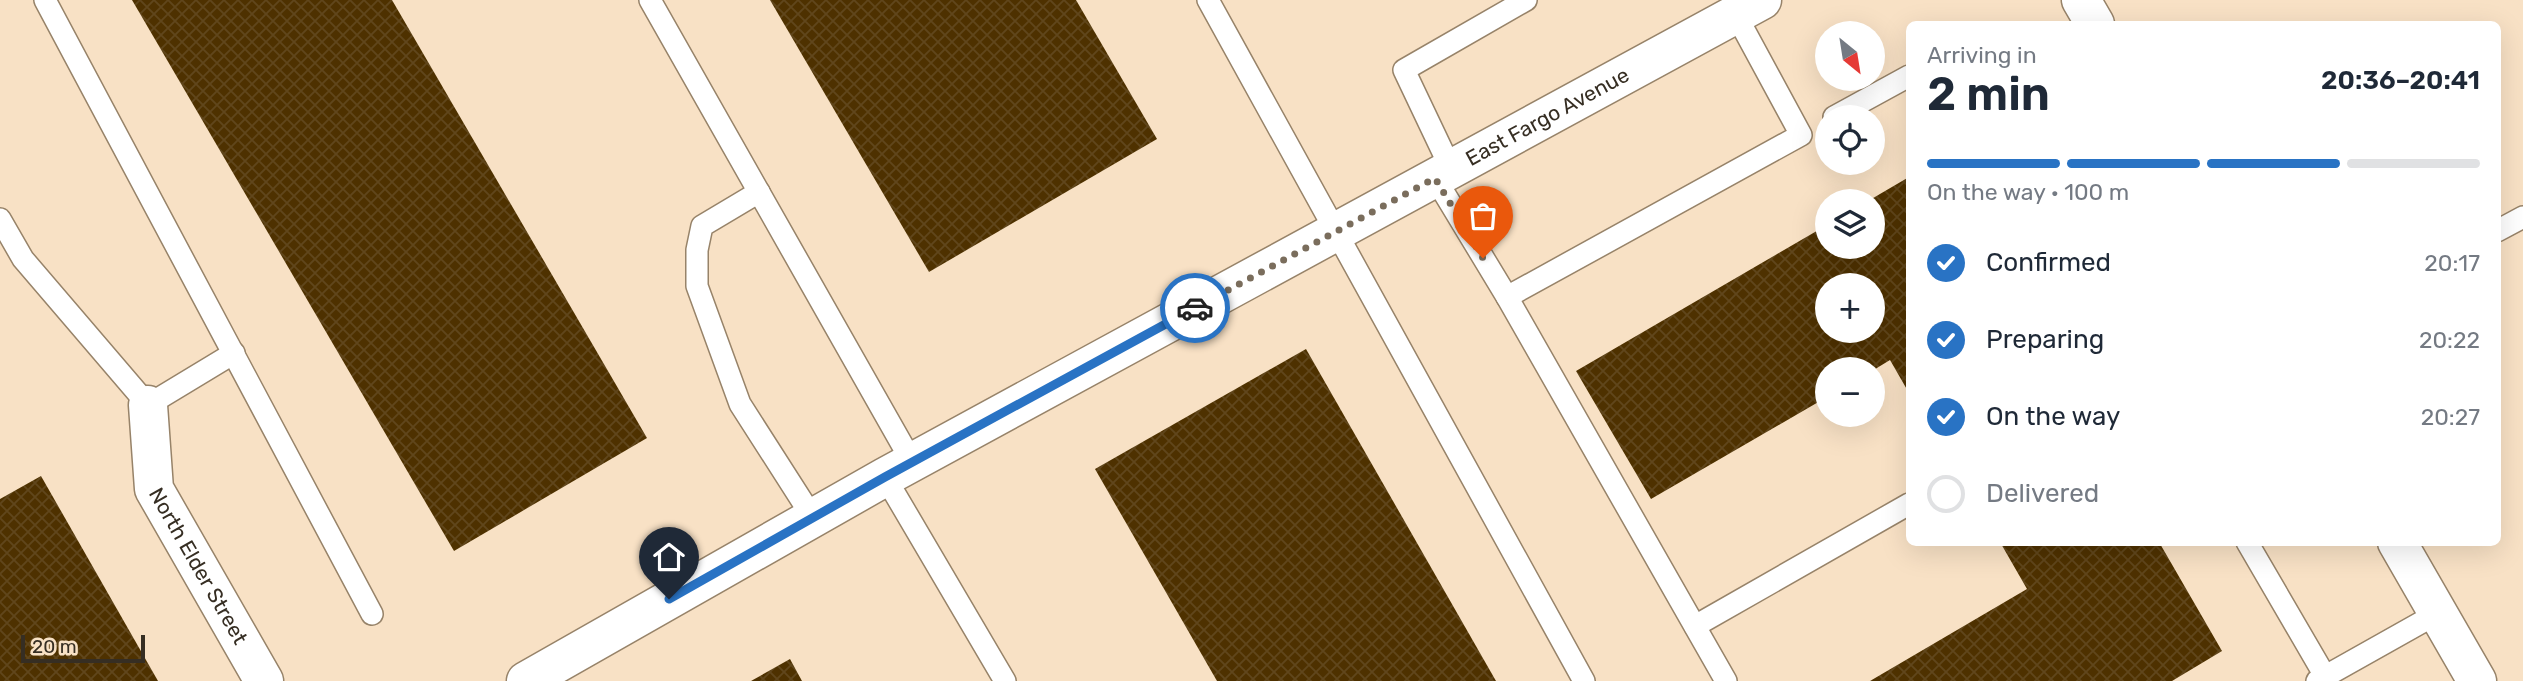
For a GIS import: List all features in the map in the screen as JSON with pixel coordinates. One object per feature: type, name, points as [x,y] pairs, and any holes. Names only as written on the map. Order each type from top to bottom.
[{"type":"street","points":[[2081,0],[2093,21]]},
{"type":"street","name":"East Fargo Avenue","points":[[526,681],[899,470],[1749,7]]},
{"type":"street","name":"North Elder Street","points":[[148,405],[154,489],[264,681]]},
{"type":"street","points":[[2399,546],[2477,681]]},
{"type":"lane","points":[[45,0],[372,614]]},
{"type":"lane","points":[[650,0],[759,192],[1005,681]]},
{"type":"lane","points":[[1208,0],[1584,681]]},
{"type":"lane","points":[[1526,0],[1404,70],[1443,173],[1507,298],[1726,681]]},
{"type":"lane","points":[[1749,7],[1801,135]]},
{"type":"lane","points":[[1856,105],[1906,78]]},
{"type":"lane","points":[[1507,298],[1815,127]]},
{"type":"lane","points":[[759,192],[702,226],[697,250],[697,286],[740,404],[813,518]]},
{"type":"lane","points":[[2501,229],[2523,216]]},
{"type":"lane","points":[[0,219],[23,259],[148,405],[234,353]]},
{"type":"lane","points":[[1695,626],[1906,506]]},
{"type":"lane","points":[[2249,546],[2321,679],[2438,612]]},
{"type":"building","points":[[132,0],[392,0],[647,438],[454,551]]},
{"type":"building","points":[[770,0],[1076,0],[1157,139],[929,272]]},
{"type":"building","points":[[1906,179],[1906,388],[1890,360],[1885,363],[1885,357],[1815,357],[1815,404],[1651,499],[1576,371],[1815,232],[1815,259],[1885,259],[1885,191]]},
{"type":"building","points":[[1306,349],[1496,681],[1217,681],[1095,469]]},
{"type":"building","points":[[41,476],[158,681],[0,681],[0,499]]},
{"type":"building","points":[[2002,546],[2161,546],[2222,651],[2172,681],[1870,681],[2027,589]]},
{"type":"building","points":[[790,659],[802,681],[751,681]]},
{"type":"way so far","points":[[1195,308],[1435,178],[1483,258]]},
{"type":"route","points":[[669,599],[885,477],[1195,308]]}]
